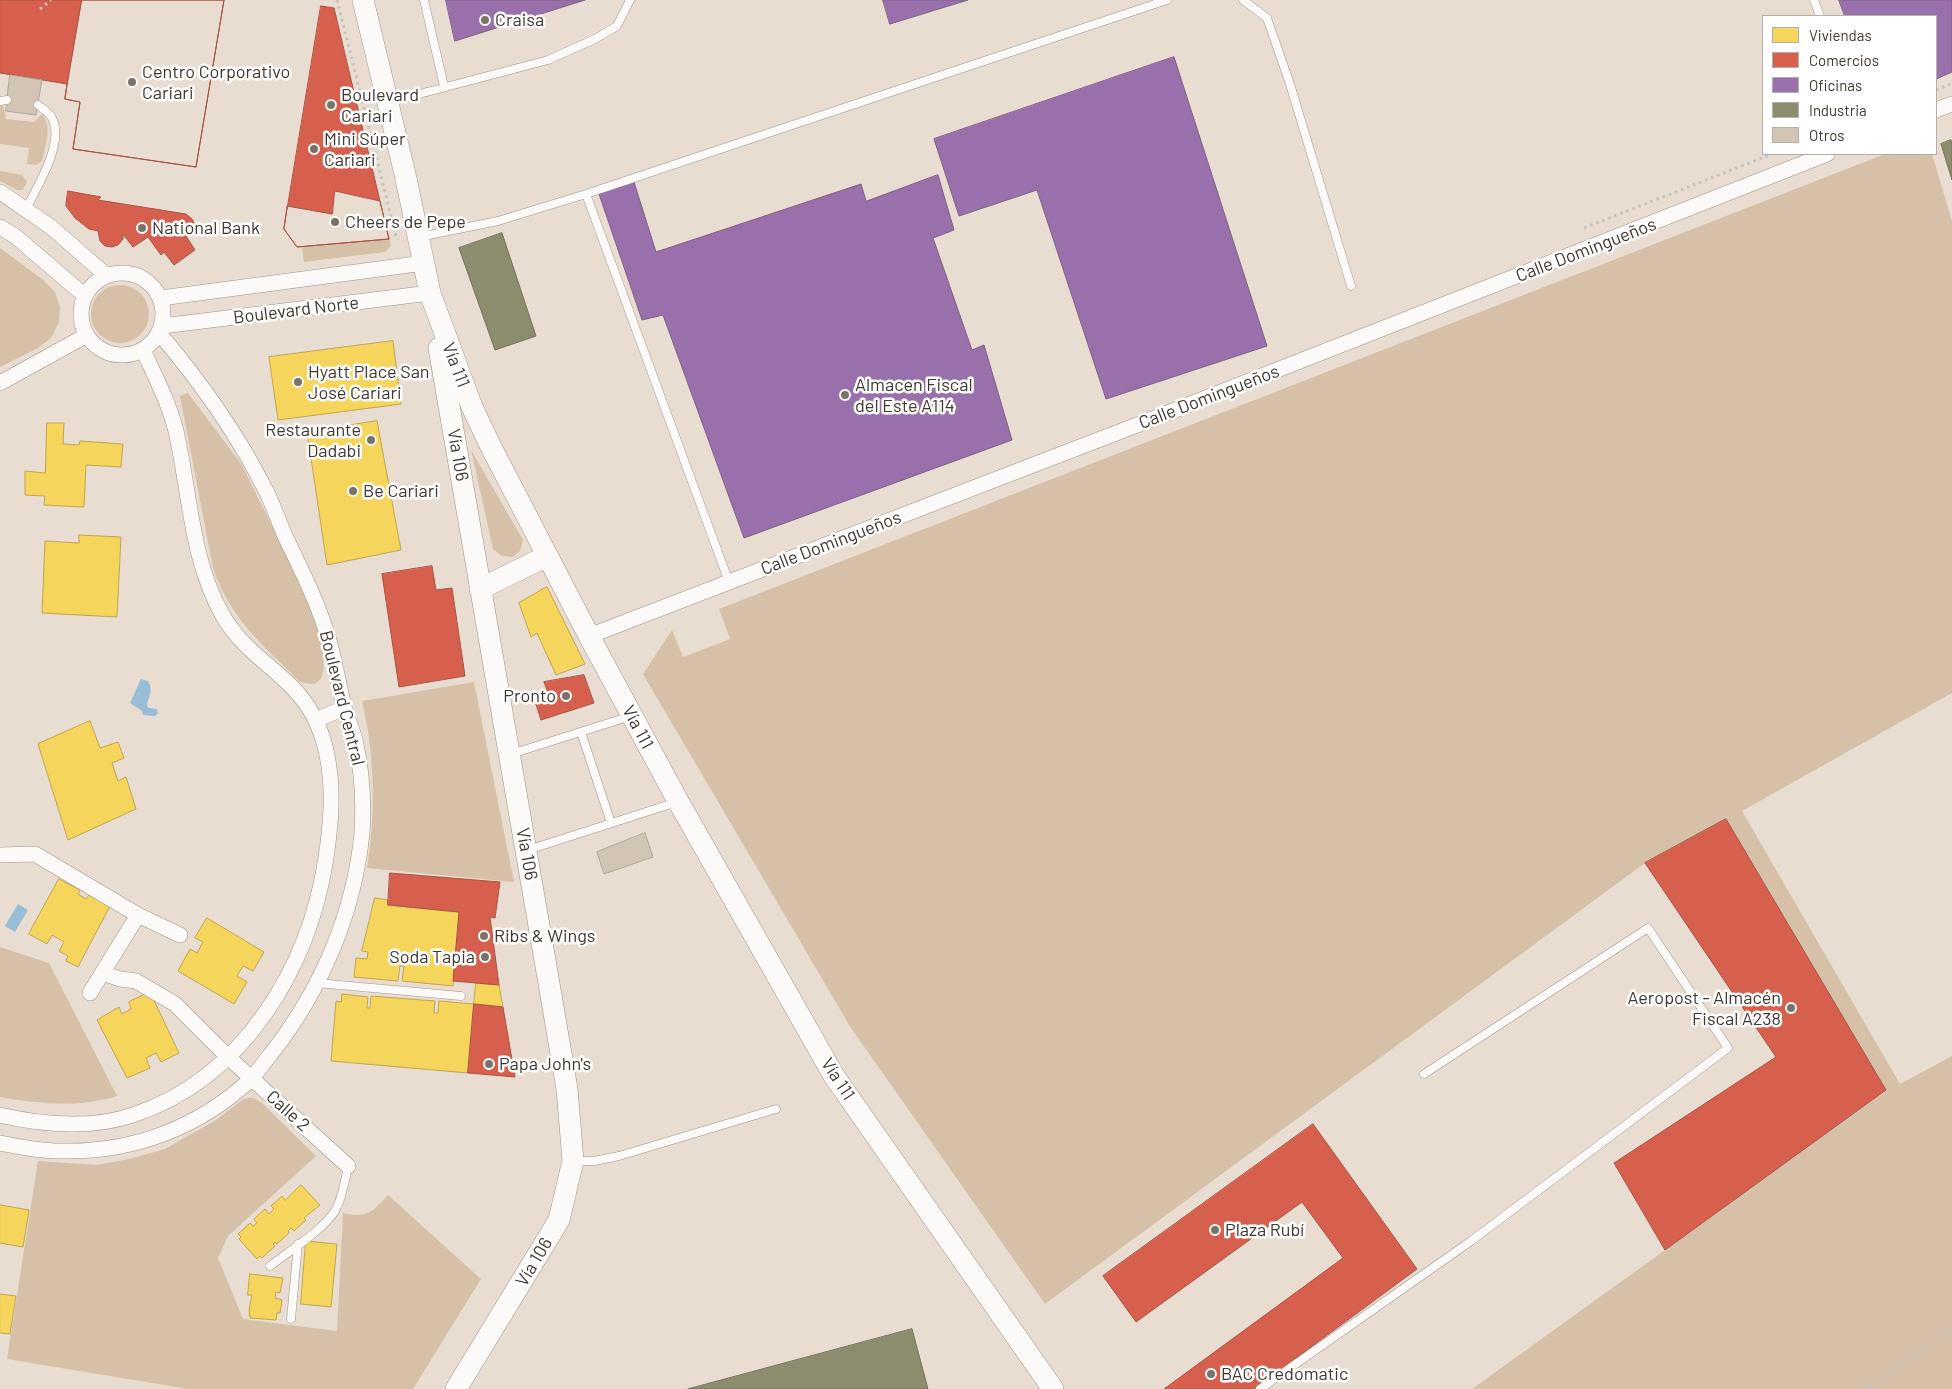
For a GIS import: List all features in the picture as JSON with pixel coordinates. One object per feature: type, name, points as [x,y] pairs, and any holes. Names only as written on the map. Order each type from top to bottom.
[{"type":"main road","name":"Vía 111","points":[[363,0],[418,237],[413,265],[430,293],[472,407],[547,556],[678,802],[834,1076],[1052,1389]]},
{"type":"main road","name":"Vía 106","points":[[430,293],[566,1089],[573,1161],[559,1220],[456,1389]]},
{"type":"main road","points":[[480,589],[547,556]]},
{"type":"street","name":"Calle Domingueños","points":[[589,636],[1156,418],[1824,155]]},
{"type":"street","points":[[0,192],[51,227],[106,275]]},
{"type":"street","points":[[0,226],[15,236],[85,296]]},
{"type":"street","name":"Boulevard Norte","points":[[161,298],[413,265]]},
{"type":"street","points":[[122,272],[134,274],[145,279],[154,287],[161,298],[164,317],[160,330],[152,342],[143,350],[131,354],[112,353],[95,345],[87,335],[82,322],[85,296],[92,286],[106,275],[122,272]]},
{"type":"street","name":"Boulevard Norte","points":[[160,330],[430,293]]},
{"type":"street","name":"Boulevard Central","points":[[0,1144],[61,1151],[110,1149],[136,1144],[173,1131],[197,1118],[216,1107],[252,1078],[289,1031],[318,983],[337,941],[346,912],[362,833],[361,772],[355,738],[344,708],[330,645],[313,595],[265,488],[235,437],[160,330]]},
{"type":"street","points":[[0,383],[87,335]]},
{"type":"street","name":"Boulevard Central","points":[[0,1115],[47,1123],[74,1124],[114,1120],[134,1115],[192,1086],[228,1056],[260,1022],[276,997],[298,954],[317,905],[332,805],[332,782],[326,751],[316,720],[305,702],[231,628],[212,593],[202,565],[196,539],[175,429],[161,389],[143,350]]},
{"type":"street","points":[[316,720],[344,708]]},
{"type":"street","points":[[0,855],[35,854],[138,915],[180,935]]},
{"type":"street","points":[[90,993],[138,915]]},
{"type":"street","name":"Calle 2","points":[[103,973],[120,979],[136,981],[175,1004],[228,1056],[348,1166]]},
{"type":"lane","points":[[424,0],[444,86]]},
{"type":"lane","points":[[388,102],[548,60],[595,39],[617,26],[630,0]]},
{"type":"lane","points":[[418,237],[498,221],[586,194],[1167,0]]},
{"type":"lane","points":[[1244,0],[1267,18],[1290,84],[1351,286]]},
{"type":"lane","points":[[1814,0],[1820,15]]},
{"type":"lane","points":[[26,209],[43,175],[55,137],[54,124],[51,117],[38,105]]},
{"type":"lane","points":[[586,194],[729,582]]},
{"type":"lane","points":[[509,755],[632,716]]},
{"type":"lane","points":[[581,732],[611,823]]},
{"type":"lane","points":[[526,851],[678,802]]},
{"type":"lane","points":[[1260,1389],[1471,1241],[1728,1048],[1648,928],[1424,1074]]},
{"type":"lane","points":[[318,983],[461,996]]},
{"type":"lane","points":[[573,1161],[594,1161],[619,1156],[776,1109]]},
{"type":"lane","points":[[270,1266],[321,1226],[335,1211],[348,1166]]},
{"type":"lane","points":[[291,1319],[298,1244]]},
{"type":"path","points":[[40,9],[51,0]]},
{"type":"path","points":[[337,0],[413,265]]},
{"type":"path","points":[[1937,90],[1952,83]]},
{"type":"path","points":[[1584,228],[1769,155]]},
{"type":"path","points":[[1868,1389],[1952,1326]]},
{"type":"shaded area","points":[[3,105],[6,119],[34,122],[42,114],[45,119],[48,129],[47,140],[42,161],[36,165],[27,164],[29,148],[0,144],[0,106]]},
{"type":"shaded area","points":[[1882,155],[1932,155],[1952,221],[1952,693],[1742,811],[1900,1084],[1952,1056],[1952,1389],[1472,1389],[1886,1091],[1726,819],[1645,863],[1045,1304],[851,1028],[643,674],[672,630],[683,657],[730,639],[719,609]]},
{"type":"shaded area","points":[[0,171],[22,175],[27,182],[23,190],[17,190],[0,181]]},
{"type":"shaded area","points":[[389,239],[391,246],[385,252],[304,262],[302,247]]},
{"type":"shaded area","points":[[0,248],[42,279],[55,292],[60,307],[59,322],[51,338],[38,348],[0,367]]},
{"type":"shaded area","points":[[114,285],[126,285],[141,293],[149,308],[149,320],[141,335],[126,343],[114,343],[99,335],[91,320],[91,308],[99,293]]},
{"type":"shaded area","points":[[188,393],[242,465],[314,611],[321,637],[324,660],[321,678],[316,683],[300,682],[273,656],[238,617],[220,586],[213,568],[180,396]]},
{"type":"shaded area","points":[[471,450],[523,540],[520,551],[513,557],[502,556],[493,549]]},
{"type":"shaded area","points":[[474,682],[514,882],[367,868],[372,826],[373,784],[370,742],[362,701]]},
{"type":"shaded area","points":[[0,947],[49,963],[117,1096],[88,1102],[58,1104],[0,1097]]},
{"type":"shaded area","points":[[254,1098],[262,1103],[316,1156],[228,1236],[218,1258],[243,1319],[337,1331],[343,1213],[358,1215],[368,1213],[388,1195],[481,1279],[413,1389],[188,1389],[7,1359],[38,1161],[96,1165],[129,1159],[165,1149],[216,1120],[242,1100]]},
{"type":"water","points":[[141,679],[148,681],[150,685],[151,691],[147,706],[157,709],[158,713],[155,716],[143,715],[142,711],[130,703]]},
{"type":"water","points":[[18,904],[28,910],[15,932],[5,926]]},
{"type":"building: Viviendas","points":[[393,341],[401,404],[278,420],[269,357]]},
{"type":"building: Viviendas","name":"Be Cariari","points":[[377,421],[401,550],[327,565],[307,432]]},
{"type":"building: Viviendas","points":[[47,423],[64,423],[63,444],[79,445],[80,441],[123,444],[121,467],[86,465],[84,507],[44,505],[45,496],[25,495],[25,471],[45,473]]},
{"type":"building: Viviendas","points":[[79,535],[121,537],[117,617],[42,613],[45,541],[79,543]]},
{"type":"building: Viviendas","points":[[547,587],[585,664],[556,675],[537,633],[531,637],[519,603]]},
{"type":"building: Viviendas","points":[[90,721],[100,748],[118,742],[124,758],[112,763],[118,781],[126,777],[136,809],[68,840],[38,744]]},
{"type":"building: Viviendas","points":[[59,879],[80,890],[78,894],[86,899],[89,895],[110,906],[78,967],[66,961],[68,956],[59,951],[64,942],[52,935],[47,944],[29,934]]},
{"type":"building: Viviendas","points":[[375,898],[388,900],[388,905],[459,912],[453,986],[402,981],[404,966],[400,966],[398,981],[354,977],[356,958],[367,959],[368,952],[362,951]]},
{"type":"building: Viviendas","points":[[207,918],[264,952],[253,971],[243,966],[237,976],[247,982],[234,1004],[178,971],[190,949],[197,953],[203,942],[195,938]]},
{"type":"building: Viviendas","points":[[476,983],[499,985],[503,1007],[474,1004]]},
{"type":"building: Viviendas","points":[[150,992],[179,1053],[161,1062],[156,1053],[146,1058],[150,1068],[127,1078],[97,1020],[119,1007],[122,1014],[131,1009],[129,1002]]},
{"type":"building: Viviendas","points":[[342,994],[368,997],[367,1008],[370,1008],[371,996],[435,1001],[434,1013],[438,1013],[439,1001],[474,1004],[468,1073],[331,1061],[336,1001],[341,1002]]},
{"type":"building: Viviendas","points":[[301,1185],[320,1205],[304,1218],[306,1220],[294,1231],[291,1228],[288,1231],[289,1233],[277,1244],[275,1242],[273,1244],[275,1246],[262,1258],[260,1256],[257,1259],[239,1239],[241,1237],[238,1234],[250,1223],[253,1226],[257,1223],[254,1219],[265,1209],[269,1214],[274,1209],[271,1206],[282,1196],[285,1200]]},
{"type":"building: Viviendas","points":[[0,1205],[29,1210],[23,1247],[0,1243]]},
{"type":"building: Viviendas","points":[[306,1241],[337,1244],[331,1307],[301,1304]]},
{"type":"building: Viviendas","points":[[250,1274],[283,1278],[280,1293],[276,1292],[275,1298],[282,1300],[280,1313],[277,1313],[276,1320],[250,1318],[249,1310],[252,1295],[248,1295]]},
{"type":"building: Viviendas","points":[[0,1294],[16,1296],[10,1334],[0,1333]]},
{"type":"building: Comercios","name":"Centro Corporativo Cariari","points":[[0,0],[224,0],[196,167],[73,149],[80,102],[65,99],[67,84],[0,73]]},
{"type":"building: Comercios","name":"Centro Corporativo Cariari","points":[[82,0],[224,0],[196,167],[73,149],[80,102],[65,99]]},
{"type":"building: Comercios","name":"Boulevard Cariari","points":[[321,6],[334,8],[389,239],[297,247],[284,229]]},
{"type":"building: Comercios","name":"National Bank","points":[[68,191],[101,197],[98,200],[186,214],[192,219],[197,228],[186,236],[195,250],[174,265],[164,252],[161,255],[148,237],[133,247],[123,234],[123,239],[118,245],[112,247],[105,246],[100,241],[98,231],[89,229],[75,218],[66,206]]},
{"type":"building: Comercios","name":"Cheers de Pepe","points":[[335,191],[380,201],[389,239],[297,247],[284,229],[287,206],[332,214]]},
{"type":"building: Comercios","points":[[432,566],[436,590],[452,588],[465,676],[399,687],[382,574]]},
{"type":"building: Comercios","name":"Pronto","points":[[584,675],[594,703],[541,720],[534,698],[548,693],[544,682]]},
{"type":"building: Comercios","name":"Aeropost - Almacén Fiscal A238","points":[[1726,819],[1886,1090],[1665,1250],[1614,1163],[1776,1057],[1645,863]]},
{"type":"building: Comercios","points":[[390,873],[500,882],[495,918],[490,917],[499,985],[453,981],[459,912],[388,905]]},
{"type":"building: Comercios","points":[[474,1004],[503,1007],[515,1077],[468,1073]]},
{"type":"building: Comercios","name":"Plaza Rubí","points":[[1313,1124],[1417,1269],[1254,1389],[1164,1389],[1343,1258],[1302,1202],[1136,1322],[1103,1276]]},
{"type":"building: Oficinas","name":"Craisa","points":[[446,0],[585,0],[455,41]]},
{"type":"building: Oficinas","points":[[883,0],[968,0],[890,24]]},
{"type":"building: Oficinas","points":[[1839,0],[1952,0],[1952,72],[1937,79],[1937,15],[1845,15]]},
{"type":"building: Oficinas","points":[[1174,57],[1267,346],[1106,399],[1037,190],[959,216],[934,139]]},
{"type":"building: Oficinas","name":"Almacen Fiscal del Este A114","points":[[938,175],[954,230],[933,238],[972,350],[984,345],[1012,440],[744,538],[663,315],[642,320],[599,194],[634,182],[656,252],[861,184],[866,201]]},
{"type":"building: Industria","points":[[1951,140],[1952,144],[1952,180],[1941,144]]},
{"type":"building: Industria","points":[[502,233],[536,336],[495,350],[459,248]]},
{"type":"building: Industria","points":[[912,1329],[928,1389],[688,1389]]},
{"type":"building: Otros","points":[[10,75],[42,80],[36,115],[6,111]]},
{"type":"building: Otros","points":[[645,833],[653,857],[604,874],[597,852]]},
{"type":"place","name":"Craisa","points":[[485,20]]},
{"type":"place","name":"Centro Corporativo Cariari","points":[[132,82]]},
{"type":"place","name":"Boulevard Cariari","points":[[331,105]]},
{"type":"place","name":"Mini Súper Cariari","points":[[314,149]]},
{"type":"place","name":"Cheers de Pepe","points":[[335,222]]},
{"type":"place","name":"National Bank","points":[[142,228]]},
{"type":"place","name":"Hyatt Place San José Cariari","points":[[298,382]]},
{"type":"place","name":"Almacen Fiscal del Este A114","points":[[845,395]]},
{"type":"place","name":"Restaurante Dadabi","points":[[371,440]]},
{"type":"place","name":"Be Cariari","points":[[353,491]]},
{"type":"place","name":"Pronto","points":[[566,696]]},
{"type":"place","name":"Ribs & Wings","points":[[484,936]]},
{"type":"place","name":"Soda Tapia","points":[[485,957]]},
{"type":"place","name":"Aeropost - Almacén Fiscal A238","points":[[1791,1008]]},
{"type":"place","name":"Papa John's","points":[[489,1064]]},
{"type":"place","name":"Plaza Rubí","points":[[1215,1230]]},
{"type":"place","name":"BAC Credomatic","points":[[1211,1374]]}]
